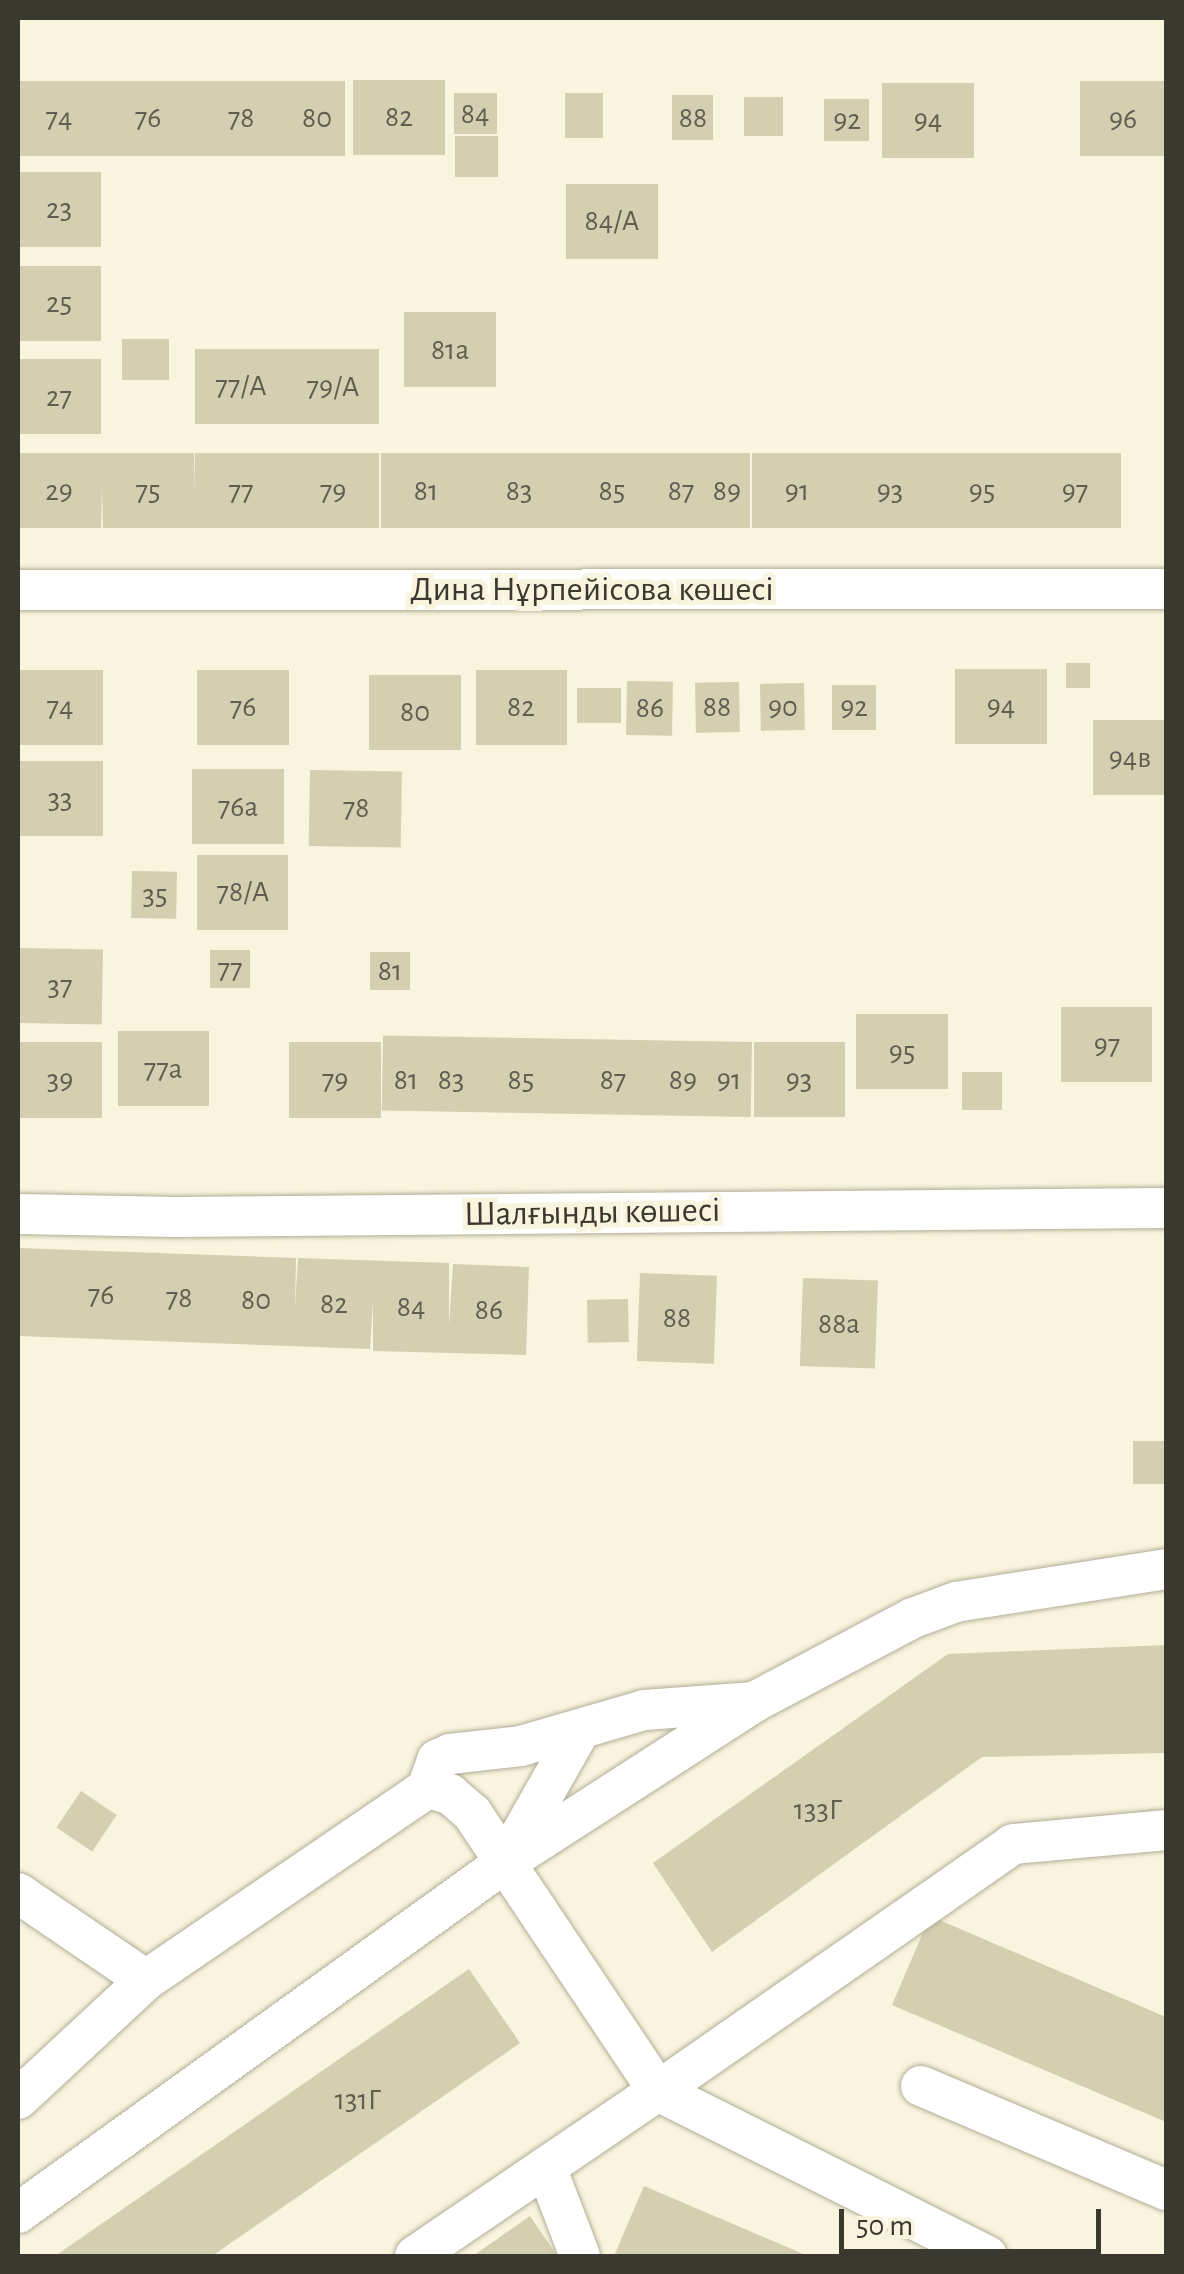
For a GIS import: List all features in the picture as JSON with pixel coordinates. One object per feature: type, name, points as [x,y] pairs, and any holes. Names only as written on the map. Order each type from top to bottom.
[{"type":"street","name":"Дина Нұрпейісова көшесі","points":[[18,590],[1166,589]]},
{"type":"street","name":"Шалғынды көшесі","points":[[18,1214],[195,1217],[1166,1208]]},
{"type":"street","points":[[18,2212],[503,1864],[756,1702],[913,1618],[956,1602],[1166,1568]]},
{"type":"street","points":[[18,2099],[146,1980],[427,1788],[430,1770],[450,1754],[521,1746],[644,1710],[756,1702]]},
{"type":"street","points":[[503,1864],[580,1730]]},
{"type":"street","points":[[427,1788],[450,1794],[472,1813],[658,2090],[987,2256]]},
{"type":"street","points":[[415,2256],[1013,1844],[1166,1830]]},
{"type":"street","points":[[18,1893],[146,1980]]},
{"type":"street","points":[[921,2086],[1166,2190]]},
{"type":"street","points":[[546,2167],[580,2256]]},
{"type":"building","points":[[353,80],[445,80],[445,155],[353,155]]},
{"type":"building","points":[[18,81],[345,81],[345,156],[18,156]]},
{"type":"building","points":[[1080,81],[1166,81],[1166,156],[1080,156]]},
{"type":"building","points":[[882,83],[974,83],[974,158],[882,158]]},
{"type":"building","points":[[454,93],[497,93],[497,134],[454,134]]},
{"type":"building","points":[[565,93],[603,93],[603,138],[565,138]]},
{"type":"building","points":[[672,95],[713,95],[713,140],[672,140]]},
{"type":"building","points":[[744,97],[783,97],[783,136],[744,136]]},
{"type":"building","points":[[824,99],[869,99],[869,141],[824,141]]},
{"type":"building","points":[[455,136],[498,136],[498,177],[455,177]]},
{"type":"building","points":[[18,172],[101,172],[101,247],[18,247]]},
{"type":"building","points":[[566,184],[658,184],[658,259],[566,259]]},
{"type":"building","points":[[18,266],[101,266],[101,341],[18,341]]},
{"type":"building","points":[[404,312],[496,312],[496,387],[404,387]]},
{"type":"building","points":[[122,339],[169,339],[169,380],[122,380]]},
{"type":"building","points":[[195,349],[379,349],[379,424],[195,424]]},
{"type":"building","points":[[18,359],[101,359],[101,434],[18,434]]},
{"type":"building","points":[[18,453],[194,453],[194,495],[195,453],[379,453],[379,528],[103,528],[102,486],[101,528],[18,528]]},
{"type":"building","points":[[381,453],[750,453],[750,528],[381,528]]},
{"type":"building","points":[[752,453],[1121,453],[1121,528],[752,528]]},
{"type":"building","points":[[1066,663],[1090,663],[1090,688],[1066,688]]},
{"type":"building","points":[[955,669],[1047,669],[1047,744],[955,744]]},
{"type":"building","points":[[18,670],[103,670],[103,745],[18,745]]},
{"type":"building","points":[[197,670],[289,670],[289,745],[197,745]]},
{"type":"building","points":[[476,670],[567,670],[567,745],[476,745]]},
{"type":"building","points":[[369,675],[461,675],[461,750],[369,750]]},
{"type":"building","points":[[627,681],[673,682],[672,736],[626,735]]},
{"type":"building","points":[[739,682],[740,732],[696,733],[695,683]]},
{"type":"building","points":[[804,683],[805,730],[761,731],[760,684]]},
{"type":"building","points":[[832,685],[876,685],[876,730],[832,730]]},
{"type":"building","points":[[577,688],[621,688],[621,723],[577,723]]},
{"type":"building","points":[[1093,720],[1166,720],[1166,795],[1093,795]]},
{"type":"building","points":[[18,761],[103,761],[103,836],[18,836]]},
{"type":"building","points":[[192,769],[284,769],[284,844],[192,844]]},
{"type":"building","points":[[310,770],[402,772],[401,848],[309,846]]},
{"type":"building","points":[[197,855],[288,855],[288,930],[197,930]]},
{"type":"building","points":[[132,871],[177,872],[176,919],[131,918]]},
{"type":"building","points":[[18,948],[103,949],[102,1024],[18,1023]]},
{"type":"building","points":[[210,950],[250,950],[250,988],[210,988]]},
{"type":"building","points":[[370,952],[410,952],[410,990],[370,990]]},
{"type":"building","points":[[1061,1007],[1152,1007],[1152,1082],[1061,1082]]},
{"type":"building","points":[[856,1014],[948,1014],[948,1089],[856,1089]]},
{"type":"building","points":[[118,1031],[209,1031],[209,1106],[118,1106]]},
{"type":"building","points":[[383,1036],[752,1042],[751,1117],[382,1111]]},
{"type":"building","points":[[383,1036],[752,1042],[751,1117],[382,1111]]},
{"type":"building","points":[[18,1042],[102,1042],[102,1118],[18,1118]]},
{"type":"building","points":[[289,1042],[381,1042],[381,1118],[289,1118]]},
{"type":"building","points":[[962,1072],[1002,1072],[1002,1110],[962,1110]]},
{"type":"building","points":[[18,1248],[296,1258],[295,1308],[298,1258],[449,1263],[449,1326],[453,1264],[529,1267],[526,1355],[373,1351],[373,1301],[370,1349],[18,1336]]},
{"type":"building","points":[[640,1273],[717,1276],[714,1364],[637,1361]]},
{"type":"building","points":[[803,1278],[878,1281],[875,1369],[800,1366]]},
{"type":"building","points":[[628,1299],[629,1342],[588,1343],[587,1300]]},
{"type":"building","points":[[1133,1441],[1166,1441],[1166,1484],[1133,1484]]},
{"type":"building","points":[[1166,1645],[1166,1753],[982,1757],[712,1952],[653,1863],[948,1654]]},
{"type":"building","points":[[81,1791],[117,1815],[92,1852],[56,1827]]},
{"type":"building","points":[[930,1916],[1166,2017],[1166,2122],[892,2005]]},
{"type":"building","points":[[469,1969],[520,2043],[212,2256],[55,2256]]},
{"type":"building","points":[[644,2186],[808,2256],[614,2256]]},
{"type":"building","points":[[530,2216],[556,2254],[473,2256]]}]
